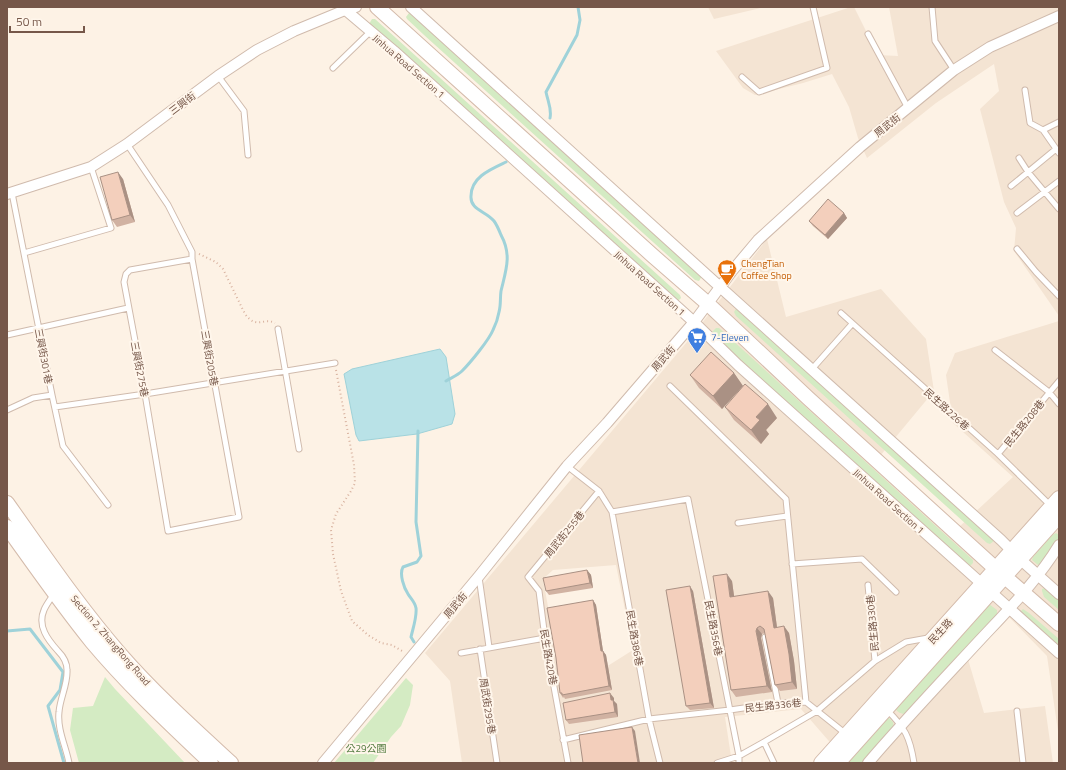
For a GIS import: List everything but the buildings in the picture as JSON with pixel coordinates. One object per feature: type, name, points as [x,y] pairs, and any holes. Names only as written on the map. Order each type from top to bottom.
[{"type":"street","name":"三興街","points":[[10,194],[91,167],[127,144],[218,76],[257,50],[344,8],[356,7]]},
{"type":"street","points":[[377,7],[646,250],[707,303],[808,398],[1059,624]]},
{"type":"street","points":[[411,7],[1059,594]]},
{"type":"street","name":"Jinhua Road Section 1","points":[[344,8],[370,32],[394,51],[694,322],[738,365],[1059,653]]},
{"type":"street","name":"周武街","points":[[323,763],[479,576],[567,466],[694,322],[707,303],[758,240],[860,147],[954,70],[990,47],[1059,16]]},
{"type":"street","name":"Section 2, ZhangRong Road","points":[[7,503],[92,641],[135,690],[211,763]]},
{"type":"street","name":"民生路","points":[[821,763],[847,734],[881,705],[1001,573],[1057,508]]},
{"type":"street","name":"Section 2, ZhangRong Road","points":[[7,527],[59,588],[90,618],[135,670],[171,707],[231,763]]},
{"type":"street","points":[[868,763],[902,724],[1010,608],[1059,545]]},
{"type":"street","name":"民生路","points":[[838,763],[933,638],[987,588]]},
{"type":"lane","points":[[742,78],[759,92],[827,68],[813,7]]},
{"type":"lane","points":[[932,7],[935,41],[954,70]]},
{"type":"lane","points":[[333,68],[370,32]]},
{"type":"lane","points":[[868,34],[908,108]]},
{"type":"lane","points":[[218,76],[244,111],[248,156]]},
{"type":"lane","points":[[1010,186],[1057,151],[1043,130],[1030,123],[1025,90]]},
{"type":"lane","points":[[1043,130],[1059,122]]},
{"type":"lane","name":"三興街205巷","points":[[127,144],[168,205],[192,252],[192,259],[239,517],[168,531]]},
{"type":"lane","points":[[1019,158],[1044,193],[1059,209]]},
{"type":"lane","points":[[24,253],[111,228],[91,167]]},
{"type":"lane","points":[[1017,213],[1059,182]]},
{"type":"lane","name":"三興街301巷","points":[[10,194],[24,253],[63,446],[108,505]]},
{"type":"lane","points":[[1017,249],[1059,296]]},
{"type":"lane","name":"三興街275巷","points":[[168,531],[124,282],[126,274],[130,270],[192,259]]},
{"type":"lane","points":[[7,335],[128,308]]},
{"type":"lane","name":"民生路226巷","points":[[841,313],[1057,508]]},
{"type":"lane","points":[[812,369],[852,324]]},
{"type":"lane","points":[[278,329],[299,449]]},
{"type":"lane","name":"民生路208巷","points":[[995,350],[1049,392],[1059,404]]},
{"type":"lane","points":[[54,407],[145,394],[335,363]]},
{"type":"lane","name":"民生路208巷","points":[[998,454],[1059,381]]},
{"type":"lane","name":"民生路336巷","points":[[649,719],[778,703],[806,702],[786,499],[670,386]]},
{"type":"lane","points":[[7,410],[33,398],[52,395]]},
{"type":"lane","points":[[567,466],[599,491],[612,512]]},
{"type":"lane","name":"周武街255巷","points":[[528,577],[599,491]]},
{"type":"lane","name":"民生路356巷","points":[[612,512],[688,499],[739,756],[738,763]]},
{"type":"lane","name":"民生路386巷","points":[[612,512],[649,719],[660,763]]},
{"type":"lane","points":[[738,523],[787,516]]},
{"type":"lane","points":[[792,564],[862,558],[896,592]]},
{"type":"lane","points":[[479,576],[489,647]]},
{"type":"lane","name":"民生路420巷","points":[[528,577],[539,591],[557,705],[568,763]]},
{"type":"lane","name":"民生路330巷","points":[[868,585],[875,661]]},
{"type":"lane","points":[[59,588],[43,611],[42,623],[44,632],[64,658],[68,669],[59,712],[61,732],[69,763]]},
{"type":"lane","points":[[765,637],[778,703]]},
{"type":"lane","points":[[461,653],[546,638]]},
{"type":"lane","points":[[717,763],[739,756],[817,711],[875,661],[906,642],[933,638]]},
{"type":"lane","name":"周武街295巷","points":[[480,649],[497,763]]},
{"type":"lane","points":[[806,702],[847,734]]},
{"type":"lane","points":[[557,705],[564,704]]},
{"type":"lane","points":[[881,705],[902,724],[912,746],[914,763]]},
{"type":"lane","points":[[1017,711],[1023,763]]},
{"type":"lane","points":[[563,740],[649,719]]},
{"type":"lane","points":[[764,742],[774,763]]},
{"type":"path","points":[[192,252],[209,258],[223,268],[249,320],[259,323],[270,321],[274,322],[278,329]]},
{"type":"path","points":[[335,363],[354,465],[355,483],[336,514],[331,530],[333,554],[341,591],[352,621],[380,643],[392,645],[412,656]]},
{"type":"shaded area","points":[[708,7],[765,7],[714,19]]},
{"type":"shaded area","points":[[854,7],[878,55],[898,56],[889,7],[1059,7],[1059,316],[1014,251],[1016,228],[1004,202],[980,109],[999,91],[994,64],[936,103],[867,158],[858,138],[849,107],[832,74],[755,95],[743,88],[716,51]]},
{"type":"shaded area","points":[[767,239],[786,317],[881,289],[926,339],[934,391],[880,456],[958,528],[1013,477],[953,423],[946,375],[955,353],[1059,321],[1059,738],[1047,656],[1008,616],[967,656],[984,713],[1045,706],[1053,763],[848,763],[801,709],[725,717],[732,763],[462,763],[450,681],[425,653],[692,336]],"holes":[[[616,565],[633,650],[606,667],[562,684],[543,579],[553,570]]]},
{"type":"green space","points":[[409,13],[411,13],[702,276],[699,281],[695,280],[424,35],[407,19],[406,17]]},
{"type":"green space","points":[[372,19],[375,19],[680,295],[681,298],[677,302],[369,24]]},
{"type":"green space","points":[[737,307],[995,540],[990,544],[987,543],[736,316],[734,312]]},
{"type":"green space","points":[[716,328],[719,328],[973,560],[973,563],[969,567],[713,336],[712,332]]},
{"type":"green space","points":[[1056,533],[1059,535],[1059,538],[1053,549],[1044,561],[1038,565],[1032,560],[1033,557],[1052,535]]},
{"type":"green space","points":[[1045,588],[1059,599],[1059,610],[1044,597],[1042,589]]},
{"type":"green space","points":[[989,604],[997,610],[997,618],[907,714],[898,712],[895,707]]},
{"type":"green space","points":[[1023,609],[1059,639],[1059,650],[1020,612]]},
{"type":"green space","points":[[105,677],[185,763],[79,763],[70,730],[73,708],[93,706]]},
{"type":"green space","name":"公29公園","points":[[406,678],[413,685],[410,705],[401,726],[391,737],[373,763],[334,763]]},
{"type":"green space","points":[[885,718],[889,718],[893,722],[894,728],[865,763],[845,763]]},
{"type":"water","points":[[440,349],[446,357],[455,414],[452,424],[417,434],[359,441],[356,435],[344,374],[352,369]]},
{"type":"waterway","points":[[550,118],[550,108],[546,92],[577,35],[580,20],[578,7]]},
{"type":"waterway","points":[[446,381],[460,372],[484,345],[491,334],[497,319],[507,263],[506,249],[495,223],[473,204],[471,201],[471,196],[474,184],[483,174],[506,162]]},
{"type":"waterway","points":[[414,642],[411,637],[416,608],[402,581],[402,570],[403,567],[417,562],[421,556],[416,522],[418,431]]},
{"type":"waterway","points":[[7,631],[30,629],[63,672],[60,690],[48,706],[64,763]]},
{"type":"place","name":"ChengTian Coffee Shop","points":[[727,286]]},
{"type":"place","name":"7-Eleven","points":[[697,354]]}]
